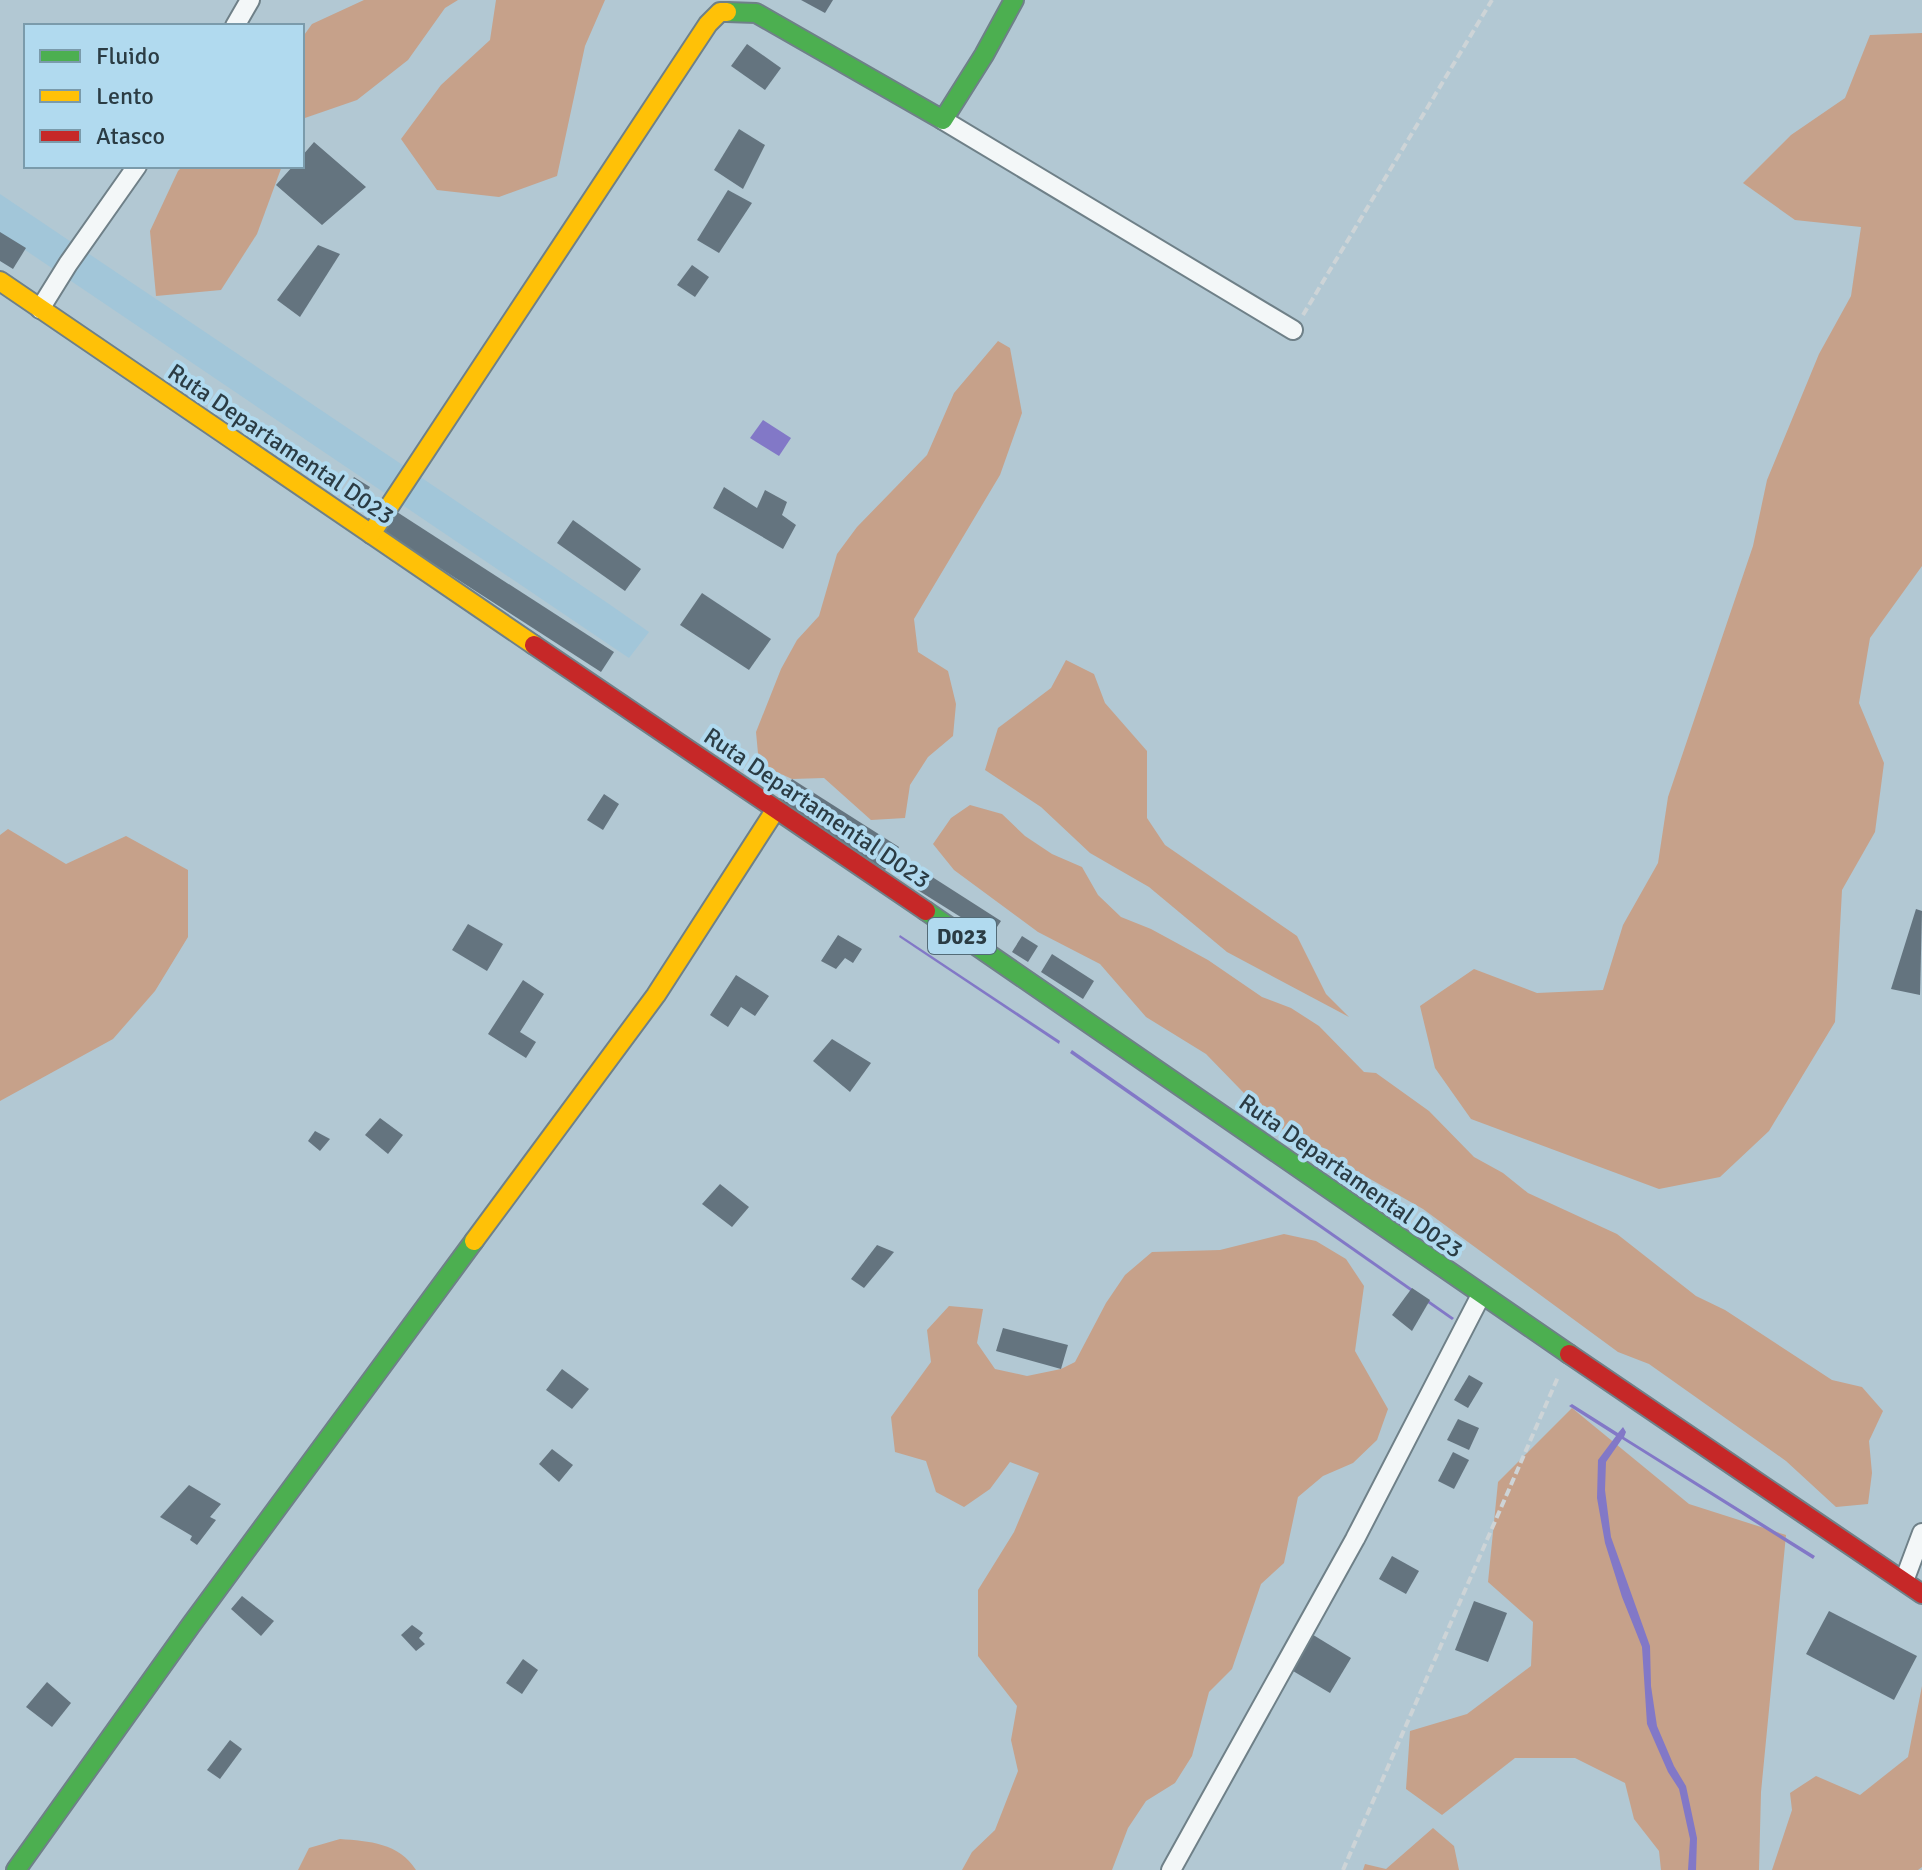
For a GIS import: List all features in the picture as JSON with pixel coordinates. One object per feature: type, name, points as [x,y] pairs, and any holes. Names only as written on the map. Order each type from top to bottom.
[{"type":"main road","points":[[371,534],[708,24],[720,12],[756,13],[943,120],[1014,0]]},
{"type":"main road","name":"Ruta Departamental D023","points":[[0,281],[1922,1594]]},
{"type":"main road","points":[[16,1870],[191,1625],[656,995],[776,809]]},
{"type":"street","points":[[236,24],[250,0]]},
{"type":"street","points":[[943,120],[1293,330]]},
{"type":"street","points":[[40,309],[136,168]]},
{"type":"street","points":[[1171,1870],[1355,1539],[1481,1295]]},
{"type":"street","points":[[1904,1581],[1922,1533]]},
{"type":"path","points":[[1293,330],[1492,0]]},
{"type":"path","points":[[1343,1870],[1568,1354]]},
{"type":"shaded area","points":[[364,0],[458,0],[445,8],[408,60],[357,100],[304,118],[304,35],[312,24]]},
{"type":"shaded area","points":[[496,0],[605,0],[585,46],[557,176],[499,197],[437,190],[401,139],[441,85],[490,40]]},
{"type":"shaded area","points":[[1922,33],[1922,566],[1870,638],[1859,703],[1884,763],[1875,832],[1842,890],[1835,1022],[1769,1131],[1720,1177],[1659,1189],[1471,1119],[1435,1068],[1420,1006],[1474,969],[1537,993],[1603,990],[1623,925],[1658,863],[1668,797],[1753,546],[1767,480],[1819,354],[1851,296],[1861,227],[1795,220],[1743,183],[1791,135],[1845,98],[1870,35]]},
{"type":"shaded area","points":[[181,168],[281,168],[257,234],[221,290],[156,296],[150,231]]},
{"type":"shaded area","points":[[0,194],[649,632],[629,658],[617,650],[0,233]]},
{"type":"shaded area","points":[[998,341],[1010,348],[1022,413],[1000,475],[914,619],[918,652],[948,671],[956,704],[953,736],[928,757],[910,785],[905,818],[871,820],[824,778],[792,779],[759,764],[756,732],[781,669],[797,640],[819,616],[837,554],[857,527],[927,455],[954,393]]},
{"type":"shaded area","points":[[763,420],[791,438],[779,456],[750,438]]},
{"type":"shaded area","points":[[1066,660],[1094,674],[1105,703],[1147,751],[1147,818],[1165,845],[1297,936],[1326,994],[1349,1017],[1227,952],[1149,887],[1090,853],[1041,807],[985,770],[998,728],[1051,688]]},
{"type":"shaded area","points":[[970,805],[1002,814],[1025,836],[1052,854],[1082,867],[1098,895],[1121,917],[1151,929],[1208,960],[1262,997],[1291,1008],[1319,1026],[1364,1072],[1376,1073],[1429,1111],[1474,1157],[1503,1173],[1528,1193],[1617,1234],[1696,1296],[1725,1310],[1832,1380],[1862,1387],[1883,1411],[1869,1441],[1872,1473],[1868,1504],[1836,1507],[1786,1461],[1649,1364],[1618,1352],[1423,1209],[1275,1125],[1206,1054],[1146,1017],[1100,964],[1038,932],[954,870],[933,844],[951,818]]},
{"type":"shaded area","points":[[8,829],[66,864],[126,836],[188,870],[188,937],[155,991],[113,1039],[0,1101],[0,835]]},
{"type":"shaded area","points":[[899,937],[1060,1041],[1059,1044]]},
{"type":"shaded area","points":[[1072,1050],[1454,1318],[1452,1320],[1070,1053]]},
{"type":"shaded area","points":[[1284,1234],[1316,1241],[1346,1259],[1364,1286],[1355,1351],[1388,1409],[1377,1440],[1353,1463],[1323,1476],[1298,1497],[1284,1563],[1261,1584],[1232,1669],[1209,1692],[1192,1756],[1175,1783],[1146,1801],[1128,1828],[1112,1870],[962,1870],[972,1852],[995,1830],[1018,1771],[1011,1740],[1017,1706],[978,1656],[978,1590],[1014,1532],[1039,1473],[1010,1462],[990,1489],[964,1507],[936,1492],[926,1461],[895,1452],[891,1417],[931,1362],[927,1330],[949,1306],[983,1309],[977,1343],[995,1369],[1027,1376],[1061,1369],[1075,1362],[1106,1303],[1125,1275],[1152,1252],[1220,1250]]},
{"type":"shaded area","points":[[1572,1404],[1618,1433],[1623,1427],[1626,1432],[1624,1437],[1815,1556],[1813,1559],[1622,1439],[1606,1462],[1605,1490],[1611,1537],[1650,1646],[1651,1686],[1657,1726],[1686,1786],[1697,1838],[1696,1870],[1688,1870],[1690,1839],[1679,1789],[1647,1724],[1642,1647],[1605,1543],[1597,1498],[1598,1460],[1616,1436],[1569,1406]]},
{"type":"shaded area","points":[[1572,1408],[1689,1504],[1786,1535],[1761,1792],[1759,1870],[1661,1870],[1659,1851],[1634,1819],[1625,1783],[1575,1758],[1515,1758],[1442,1815],[1406,1789],[1410,1731],[1467,1714],[1531,1666],[1533,1622],[1488,1582],[1498,1482]]},
{"type":"shaded area","points":[[1922,1686],[1922,1867],[1918,1870],[1772,1870],[1792,1810],[1790,1793],[1816,1776],[1860,1795],[1908,1757]]},
{"type":"shaded area","points":[[1433,1828],[1454,1846],[1459,1870],[1363,1870],[1365,1864],[1386,1869]]},
{"type":"shaded area","points":[[340,1839],[392,1849],[416,1870],[298,1870],[309,1848]]},
{"type":"building","points":[[801,0],[833,0],[825,13]]},
{"type":"building","points":[[747,44],[781,68],[765,90],[731,66]]},
{"type":"building","points":[[739,129],[765,145],[743,189],[714,170]]},
{"type":"building","points":[[314,142],[366,187],[322,225],[276,185],[291,168],[304,168],[304,154]]},
{"type":"building","points":[[728,190],[752,203],[719,253],[697,240]]},
{"type":"building","points":[[0,232],[26,248],[13,269],[0,261]]},
{"type":"building","points":[[318,245],[340,254],[300,317],[277,300]]},
{"type":"building","points":[[692,265],[709,277],[695,297],[677,285]]},
{"type":"building","points":[[354,477],[370,487],[357,508],[341,498]]},
{"type":"building","points":[[724,487],[757,508],[765,490],[787,502],[782,515],[796,525],[783,549],[713,508]]},
{"type":"building","points":[[397,512],[614,652],[601,672],[384,532]]},
{"type":"building","points":[[573,520],[641,569],[625,591],[557,543]]},
{"type":"building","points":[[702,593],[771,639],[749,670],[680,625]]},
{"type":"building","points":[[792,779],[899,847],[885,870],[778,801]]},
{"type":"building","points":[[604,794],[619,804],[603,830],[587,820]]},
{"type":"building","points":[[926,873],[1001,921],[991,936],[916,889]]},
{"type":"building","points":[[1916,909],[1922,911],[1920,995],[1891,989]]},
{"type":"building","points":[[468,924],[503,944],[487,971],[452,950]]},
{"type":"building","points":[[838,935],[862,949],[853,963],[845,958],[836,969],[821,961]]},
{"type":"building","points":[[1022,936],[1038,946],[1028,962],[1012,952]]},
{"type":"building","points":[[1052,954],[1094,981],[1083,999],[1041,972]]},
{"type":"building","points":[[736,975],[769,996],[755,1016],[741,1007],[728,1027],[710,1015]]},
{"type":"building","points":[[523,980],[544,994],[520,1032],[536,1042],[526,1058],[488,1034]]},
{"type":"building","points":[[832,1039],[871,1063],[850,1092],[813,1061]]},
{"type":"building","points":[[380,1118],[403,1135],[388,1154],[365,1135]]},
{"type":"building","points":[[315,1131],[330,1139],[320,1151],[308,1141]]},
{"type":"building","points":[[720,1184],[749,1207],[732,1227],[702,1204]]},
{"type":"building","points":[[877,1245],[894,1252],[864,1288],[851,1279]]},
{"type":"building","points":[[1412,1288],[1430,1300],[1412,1331],[1392,1315]]},
{"type":"building","points":[[1003,1328],[1068,1345],[1061,1369],[996,1351]]},
{"type":"building","points":[[562,1369],[589,1389],[572,1409],[546,1390]]},
{"type":"building","points":[[1469,1375],[1483,1383],[1468,1408],[1454,1400]]},
{"type":"building","points":[[1458,1419],[1479,1428],[1469,1450],[1447,1440]]},
{"type":"building","points":[[552,1449],[573,1465],[559,1482],[539,1464]]},
{"type":"building","points":[[1453,1452],[1469,1460],[1454,1489],[1438,1481]]},
{"type":"building","points":[[189,1485],[221,1504],[210,1517],[216,1520],[197,1545],[190,1540],[192,1536],[160,1517]]},
{"type":"building","points":[[1392,1556],[1419,1571],[1406,1594],[1379,1579]]},
{"type":"building","points":[[242,1596],[274,1621],[261,1636],[231,1609]]},
{"type":"building","points":[[1474,1601],[1507,1613],[1488,1662],[1455,1650]]},
{"type":"building","points":[[1829,1611],[1917,1656],[1894,1700],[1806,1654]]},
{"type":"building","points":[[412,1625],[423,1633],[419,1638],[425,1644],[416,1651],[401,1635]]},
{"type":"building","points":[[1310,1633],[1351,1658],[1330,1693],[1288,1668]]},
{"type":"building","points":[[523,1659],[538,1670],[522,1694],[506,1683]]},
{"type":"building","points":[[47,1682],[71,1703],[52,1727],[26,1707]]},
{"type":"building","points":[[230,1740],[242,1749],[220,1779],[207,1770]]},
{"type":"traffic: fast","points":[[727,12],[756,13],[943,120],[1014,0]]},
{"type":"traffic: fast","points":[[926,911],[1569,1354]]},
{"type":"traffic: fast","points":[[16,1870],[191,1625],[474,1241]]},
{"type":"traffic: slow","points":[[371,534],[708,24],[720,12],[727,12]]},
{"type":"traffic: slow","points":[[0,281],[534,645]]},
{"type":"traffic: slow","points":[[474,1241],[656,995],[776,809]]},
{"type":"traffic: jam","points":[[534,645],[926,911]]},
{"type":"traffic: jam","points":[[1569,1354],[1922,1594]]}]
